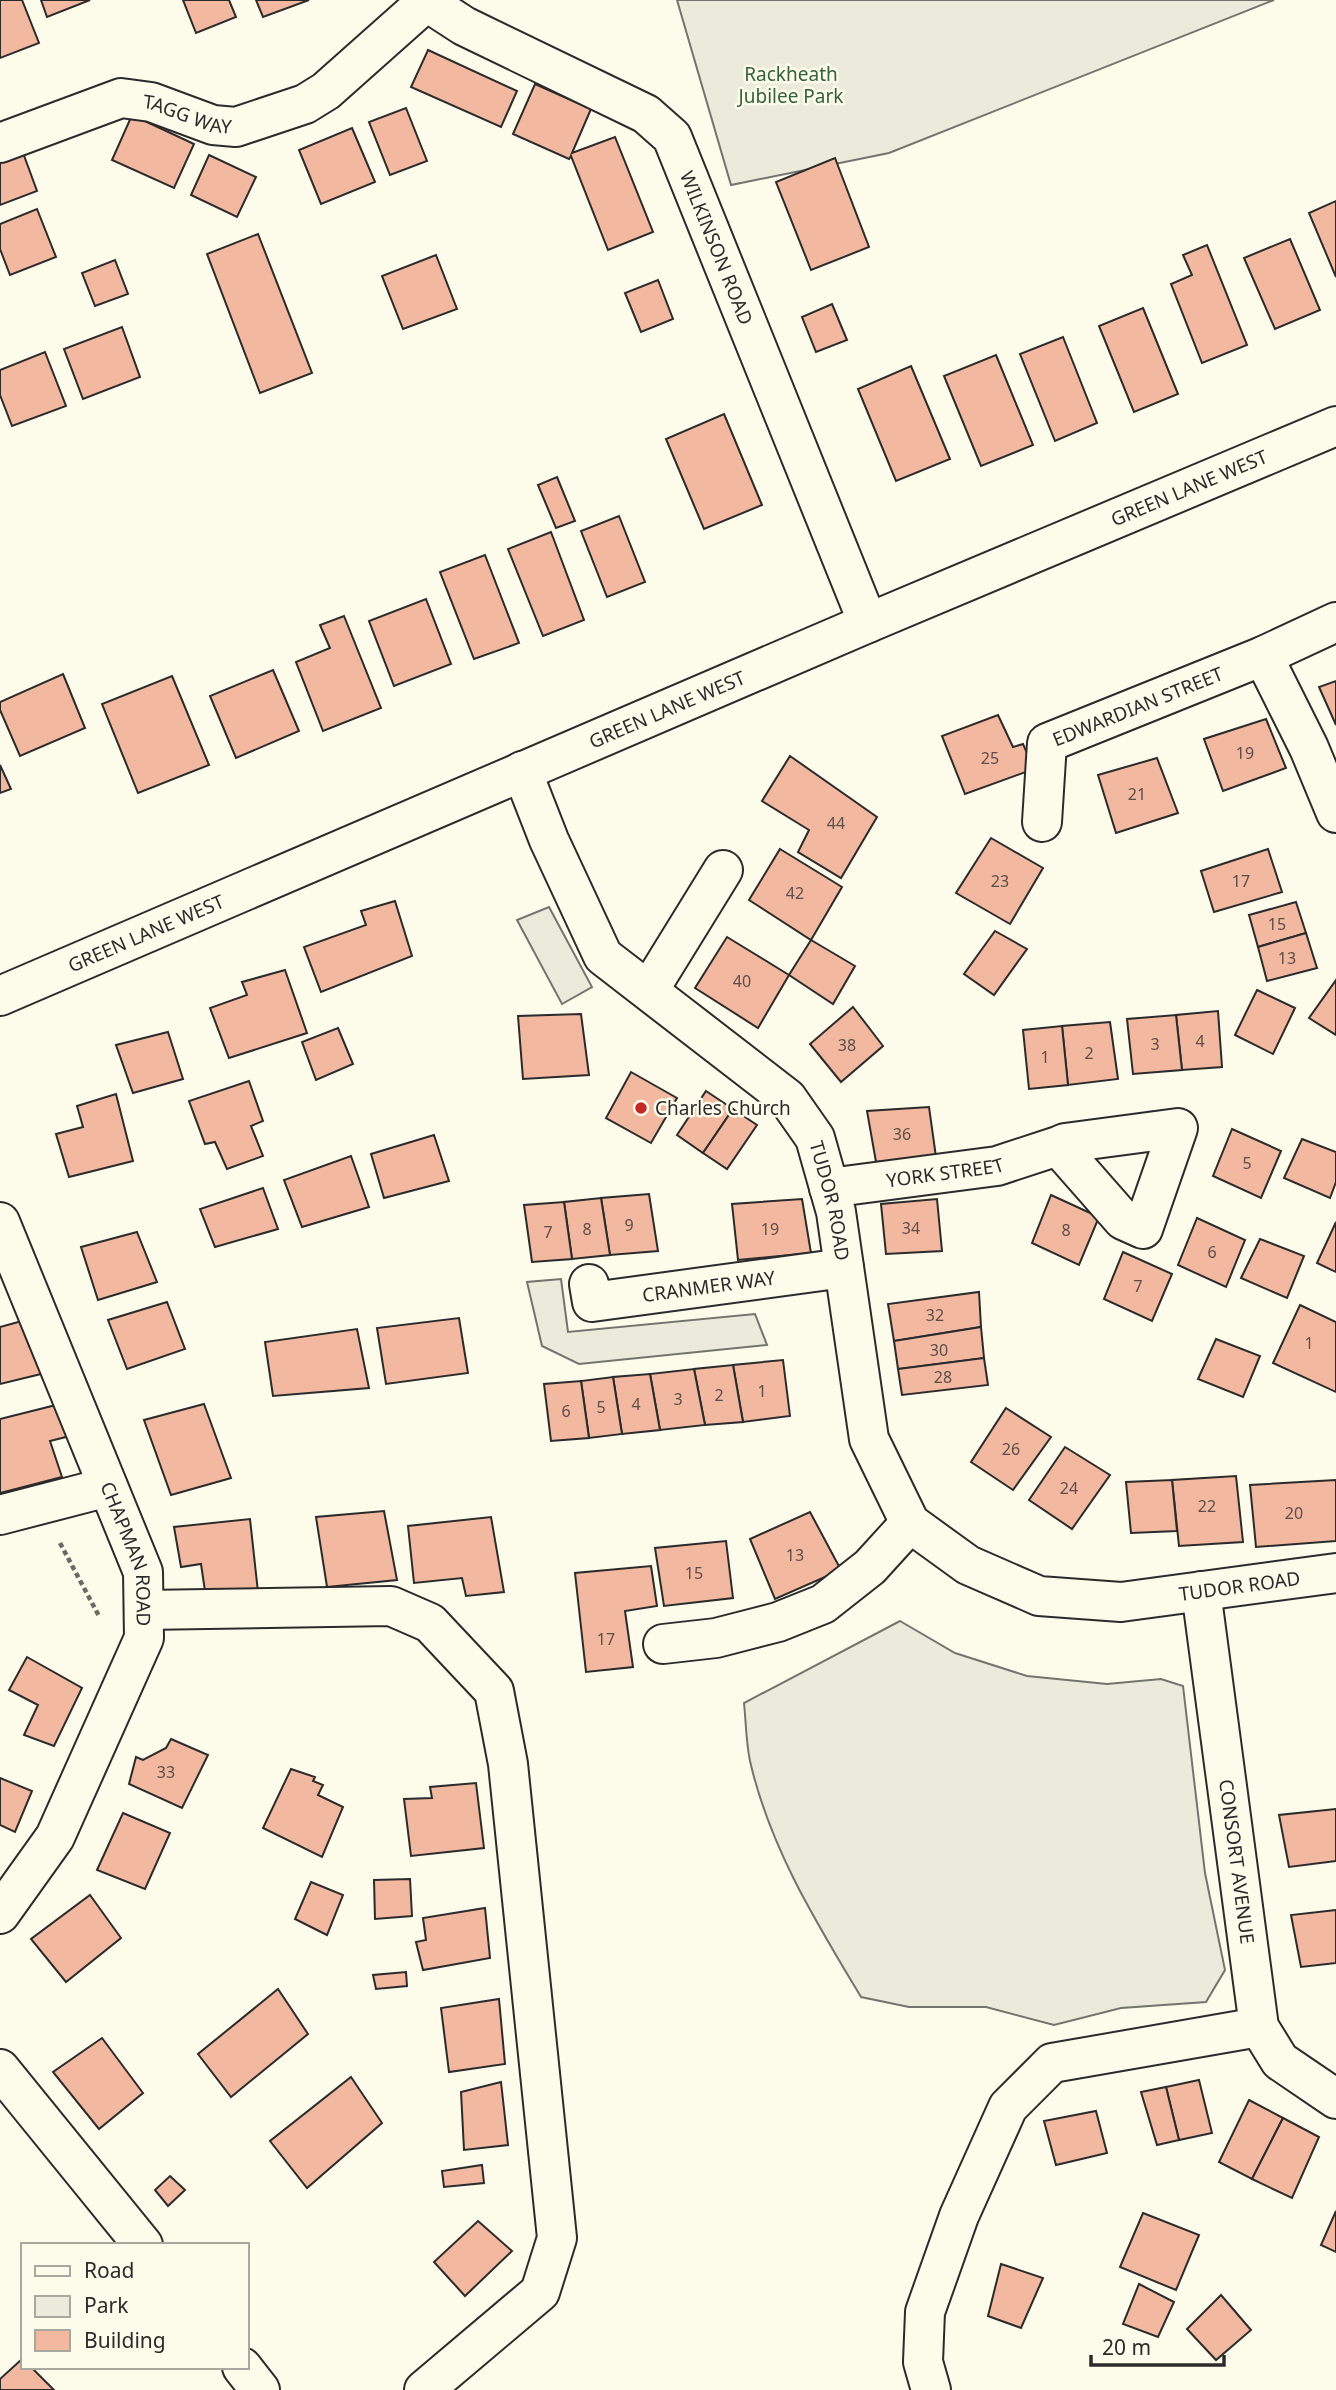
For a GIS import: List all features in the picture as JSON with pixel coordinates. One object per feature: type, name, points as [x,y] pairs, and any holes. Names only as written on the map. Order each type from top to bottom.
[{"type":"street","name":"TAGG WAY","points":[[0,143],[121,98],[151,102],[214,125],[236,127],[305,104],[326,90],[425,1]]},
{"type":"street","name":"WILKINSON ROAD","points":[[425,1],[464,26],[646,114],[672,138],[867,623]]},
{"type":"street","name":"GREEN LANE WEST","points":[[0,996],[867,623],[1336,426]]},
{"type":"street","name":"EDWARDIAN STREET","points":[[1042,822],[1046,743],[1262,656],[1336,622]]},
{"type":"street","points":[[1262,656],[1309,748],[1336,813]]},
{"type":"street","name":"TUDOR ROAD","points":[[522,771],[549,840],[603,956],[787,1098],[815,1138],[836,1212],[869,1439],[910,1523],[968,1565],[1039,1597],[1121,1602],[1336,1573]]},
{"type":"street","points":[[649,990],[723,870]]},
{"type":"street","name":"YORK STREET","points":[[829,1188],[997,1166],[1058,1146]]},
{"type":"street","name":"CHAPMAN ROAD","points":[[0,1222],[144,1572],[144,1638],[55,1837],[0,1914]]},
{"type":"street","name":"CRANMER WAY","points":[[589,1284],[592,1303],[844,1268]]},
{"type":"street","points":[[0,1515],[108,1487]]},
{"type":"street","points":[[663,1644],[716,1638],[741,1632],[779,1622],[823,1604],[870,1567],[910,1523]]},
{"type":"street","name":"CONSORT AVENUE","points":[[1201,1591],[1259,2027],[1280,2061],[1336,2099]]},
{"type":"street","points":[[144,1610],[391,1606],[430,1623],[494,1692],[508,1764],[557,2238],[540,2292],[424,2390]]},
{"type":"street","points":[[931,2390],[923,2362],[925,2312],[959,2216],[1008,2107],[1052,2063],[1259,2027]]},
{"type":"street","points":[[0,2069],[141,2243]]},
{"type":"street","points":[[244,2369],[260,2390]]},
{"type":"path","points":[[40,1505],[129,1672]]},
{"type":"green space","name":"Rackheath Jubilee Park","points":[[677,0],[1274,0],[889,153],[731,185]]},
{"type":"green space","points":[[900,1621],[955,1653],[1027,1676],[1107,1684],[1161,1679],[1183,1686],[1205,1873],[1225,1970],[1206,2002],[1121,2008],[1054,2025],[986,2007],[909,2007],[861,1997],[796,1884],[769,1824],[750,1761],[744,1703]]},
{"type":"shaded area","points":[[549,907],[592,987],[562,1004],[517,920]]},
{"type":"shaded area","points":[[561,1279],[568,1332],[755,1314],[767,1345],[579,1364],[542,1346],[527,1282]]},
{"type":"building","points":[[0,0],[22,0],[39,43],[0,58]]},
{"type":"building","points":[[41,0],[90,0],[47,17]]},
{"type":"building","points":[[183,0],[229,0],[236,17],[196,33]]},
{"type":"building","points":[[256,0],[309,0],[263,17]]},
{"type":"building","points":[[428,50],[517,91],[501,127],[411,87]]},
{"type":"building","points":[[535,84],[591,109],[572,153],[615,137],[653,232],[608,250],[571,156],[569,159],[513,134]]},
{"type":"building","points":[[406,108],[427,161],[390,175],[369,122]]},
{"type":"building","points":[[132,115],[194,144],[174,188],[112,160]]},
{"type":"building","points":[[352,128],[375,182],[321,204],[299,150]]},
{"type":"building","points":[[22,150],[37,191],[0,205],[0,158]]},
{"type":"building","points":[[209,155],[256,177],[237,217],[191,195]]},
{"type":"building","points":[[835,158],[869,247],[811,270],[776,182]]},
{"type":"building","points":[[1336,201],[1336,277],[1309,213]]},
{"type":"building","points":[[37,209],[56,257],[10,275],[0,249],[0,224]]},
{"type":"building","points":[[258,234],[312,373],[260,393],[207,254]]},
{"type":"building","points":[[1290,239],[1320,310],[1275,329],[1244,258]]},
{"type":"building","points":[[1207,245],[1247,345],[1202,363],[1171,284],[1192,275],[1183,255]]},
{"type":"building","points":[[436,255],[457,309],[403,329],[382,276]]},
{"type":"building","points":[[115,260],[128,294],[95,306],[82,273]]},
{"type":"building","points":[[658,280],[673,319],[641,332],[625,293]]},
{"type":"building","points":[[832,304],[847,340],[816,352],[802,317]]},
{"type":"building","points":[[1143,308],[1178,394],[1134,412],[1099,326]]},
{"type":"building","points":[[122,327],[140,377],[83,399],[64,349]]},
{"type":"building","points":[[1063,337],[1097,423],[1055,441],[1020,354]]},
{"type":"building","points":[[45,352],[66,406],[12,426],[0,395],[0,370]]},
{"type":"building","points":[[996,355],[1033,445],[981,466],[944,376]]},
{"type":"building","points":[[911,366],[950,459],[896,481],[858,389]]},
{"type":"building","points":[[724,414],[762,505],[704,529],[666,439]]},
{"type":"building","points":[[557,477],[575,521],[556,528],[538,485]]},
{"type":"building","points":[[619,516],[645,582],[607,597],[581,531]]},
{"type":"building","points":[[551,532],[584,620],[543,636],[508,549]]},
{"type":"building","points":[[485,555],[519,643],[474,659],[440,572]]},
{"type":"building","points":[[426,599],[451,664],[394,686],[369,621]]},
{"type":"building","points":[[344,616],[381,708],[323,731],[296,662],[330,648],[320,625]]},
{"type":"building","points":[[273,670],[299,731],[236,758],[210,696]]},
{"type":"building","points":[[63,674],[85,728],[20,756],[0,710],[0,702]]},
{"type":"building","points":[[172,676],[209,765],[138,793],[102,704]]},
{"type":"building","points":[[1336,681],[1336,725],[1319,687]]},
{"type":"building","points":[[998,715],[1013,747],[1023,744],[1034,769],[965,794],[942,736]]},
{"type":"building","points":[[1266,719],[1286,768],[1223,791],[1204,739]]},
{"type":"building","points":[[790,756],[877,817],[841,878],[798,852],[809,830],[762,801]]},
{"type":"building","points":[[1157,758],[1178,813],[1116,833],[1098,775]]},
{"type":"building","points":[[0,765],[11,789],[0,793]]},
{"type":"building","points":[[991,838],[1043,868],[1010,924],[956,893]]},
{"type":"building","points":[[780,849],[842,887],[811,940],[749,900]]},
{"type":"building","points":[[1268,849],[1282,892],[1214,912],[1201,871]]},
{"type":"building","points":[[395,901],[412,956],[321,992],[304,947],[366,925],[361,911]]},
{"type":"building","points":[[1296,902],[1306,933],[1258,947],[1249,915]]},
{"type":"building","points":[[995,931],[1027,949],[994,995],[964,974]]},
{"type":"building","points":[[1306,933],[1317,968],[1267,981],[1258,947]]},
{"type":"building","points":[[727,937],[789,975],[758,1028],[695,988]]},
{"type":"building","points":[[811,940],[855,966],[833,1004],[789,975]]},
{"type":"building","points":[[285,970],[307,1033],[229,1058],[210,1008],[247,995],[242,982]]},
{"type":"building","points":[[1336,980],[1336,1035],[1309,1018]]},
{"type":"building","points":[[1257,990],[1295,1008],[1273,1054],[1235,1035]]},
{"type":"building","points":[[853,1007],[883,1046],[841,1082],[810,1044]]},
{"type":"building","points":[[1218,1011],[1222,1067],[1182,1070],[1176,1015]]},
{"type":"building","points":[[581,1014],[589,1075],[523,1079],[518,1016]]},
{"type":"building","points":[[1176,1015],[1182,1070],[1133,1074],[1127,1019]]},
{"type":"building","points":[[1110,1022],[1118,1079],[1068,1085],[1062,1026]]},
{"type":"building","points":[[1062,1026],[1068,1085],[1029,1089],[1023,1030]]},
{"type":"building","points":[[338,1028],[353,1064],[316,1080],[302,1042]]},
{"type":"building","points":[[168,1032],[183,1079],[133,1093],[116,1045]]},
{"type":"building","name":"Charles Church","points":[[631,1072],[677,1098],[651,1143],[606,1118]]},
{"type":"building","points":[[249,1081],[263,1121],[251,1126],[263,1156],[227,1169],[215,1142],[205,1144],[189,1101]]},
{"type":"building","points":[[706,1091],[733,1109],[703,1153],[677,1135]]},
{"type":"building","points":[[116,1094],[133,1161],[69,1177],[56,1134],[83,1127],[77,1106]]},
{"type":"building","points":[[929,1107],[936,1157],[876,1162],[867,1111]]},
{"type":"building","points":[[733,1109],[757,1125],[727,1169],[703,1153]]},
{"type":"building","points":[[1232,1129],[1281,1151],[1261,1198],[1213,1176]]},
{"type":"building","points":[[434,1135],[449,1181],[384,1198],[371,1154]]},
{"type":"building","points":[[1302,1139],[1336,1152],[1336,1182],[1330,1198],[1284,1178]]},
{"type":"building","points":[[351,1156],[369,1207],[302,1227],[284,1180]]},
{"type":"building","points":[[263,1188],[278,1229],[215,1247],[200,1209]]},
{"type":"building","points":[[649,1194],[658,1251],[610,1255],[601,1198]]},
{"type":"building","points":[[1051,1195],[1099,1217],[1079,1265],[1032,1243]]},
{"type":"building","points":[[601,1198],[610,1255],[572,1259],[564,1202]]},
{"type":"building","points":[[802,1199],[811,1253],[738,1260],[732,1204]]},
{"type":"building","points":[[937,1199],[942,1251],[886,1254],[881,1204]]},
{"type":"building","points":[[564,1202],[572,1259],[532,1262],[524,1205]]},
{"type":"building","points":[[1197,1218],[1245,1240],[1226,1287],[1178,1265]]},
{"type":"building","points":[[1336,1222],[1336,1272],[1317,1263]]},
{"type":"building","points":[[137,1232],[157,1282],[98,1300],[81,1247]]},
{"type":"building","points":[[1260,1239],[1304,1256],[1287,1298],[1241,1278]]},
{"type":"building","points":[[1123,1252],[1172,1274],[1152,1321],[1104,1299]]},
{"type":"building","points":[[979,1292],[981,1327],[894,1341],[888,1304]]},
{"type":"building","points":[[167,1302],[185,1349],[127,1369],[108,1320]]},
{"type":"building","points":[[1300,1305],[1336,1322],[1336,1392],[1273,1363]]},
{"type":"building","points":[[459,1318],[468,1373],[386,1384],[377,1328]]},
{"type":"building","points":[[22,1321],[41,1374],[0,1384],[0,1327]]},
{"type":"building","points":[[981,1327],[984,1358],[898,1369],[894,1341]]},
{"type":"building","points":[[357,1329],[369,1388],[273,1396],[265,1342]]},
{"type":"building","points":[[1216,1339],[1260,1356],[1243,1397],[1198,1379]]},
{"type":"building","points":[[984,1358],[988,1385],[902,1395],[898,1369]]},
{"type":"building","points":[[783,1360],[790,1416],[743,1422],[733,1365]]},
{"type":"building","points":[[733,1365],[743,1422],[705,1425],[694,1369]]},
{"type":"building","points":[[694,1369],[705,1425],[660,1430],[650,1374]]},
{"type":"building","points":[[650,1374],[660,1430],[622,1434],[613,1377]]},
{"type":"building","points":[[613,1377],[622,1434],[589,1438],[581,1381]]},
{"type":"building","points":[[581,1381],[589,1438],[551,1441],[544,1384]]},
{"type":"building","points":[[204,1404],[231,1478],[171,1495],[144,1420]]},
{"type":"building","points":[[56,1405],[70,1436],[50,1441],[62,1477],[0,1493],[0,1419]]},
{"type":"building","points":[[1006,1408],[1051,1437],[1013,1490],[971,1462]]},
{"type":"building","points":[[1065,1447],[1110,1475],[1072,1529],[1029,1500]]},
{"type":"building","points":[[1236,1476],[1243,1542],[1179,1546],[1172,1480]]},
{"type":"building","points":[[1172,1480],[1177,1531],[1131,1533],[1126,1482]]},
{"type":"building","points":[[1336,1480],[1336,1541],[1256,1547],[1250,1485]]},
{"type":"building","points":[[384,1511],[397,1580],[327,1587],[316,1517]]},
{"type":"building","points":[[810,1512],[841,1570],[775,1599],[750,1539]]},
{"type":"building","points":[[491,1517],[504,1592],[466,1596],[462,1578],[414,1583],[408,1526]]},
{"type":"building","points":[[250,1519],[258,1592],[206,1598],[201,1564],[181,1567],[174,1527]]},
{"type":"building","points":[[726,1541],[733,1598],[664,1606],[655,1548]]},
{"type":"building","points":[[651,1566],[657,1606],[625,1611],[633,1667],[586,1672],[575,1573]]},
{"type":"building","points":[[27,1657],[82,1688],[54,1746],[24,1735],[38,1705],[9,1690]]},
{"type":"building","points":[[171,1739],[208,1755],[182,1808],[129,1784],[136,1757],[143,1760],[166,1748]]},
{"type":"building","points":[[291,1769],[315,1777],[313,1781],[323,1785],[318,1795],[343,1807],[322,1857],[263,1828]]},
{"type":"building","points":[[0,1778],[32,1791],[15,1832],[0,1825]]},
{"type":"building","points":[[476,1783],[484,1848],[411,1856],[404,1799],[432,1798],[430,1787]]},
{"type":"building","points":[[1336,1809],[1336,1861],[1289,1867],[1279,1815]]},
{"type":"building","points":[[123,1813],[170,1833],[145,1889],[97,1870]]},
{"type":"building","points":[[410,1879],[412,1916],[375,1919],[374,1880]]},
{"type":"building","points":[[311,1882],[343,1895],[327,1935],[295,1919]]},
{"type":"building","points":[[90,1895],[121,1938],[66,1982],[31,1939]]},
{"type":"building","points":[[485,1908],[490,1958],[423,1970],[416,1942],[426,1940],[423,1918]]},
{"type":"building","points":[[1336,1910],[1336,1963],[1301,1967],[1291,1915]]},
{"type":"building","points":[[406,1972],[407,1986],[376,1989],[373,1975]]},
{"type":"building","points":[[278,1989],[308,2034],[231,2097],[198,2054]]},
{"type":"building","points":[[499,1999],[505,2064],[449,2072],[441,2008]]},
{"type":"building","points":[[102,2038],[143,2093],[99,2129],[53,2072]]},
{"type":"building","points":[[351,2077],[382,2123],[307,2188],[270,2141]]},
{"type":"building","points":[[1199,2080],[1212,2133],[1179,2140],[1166,2087]]},
{"type":"building","points":[[501,2082],[508,2145],[464,2150],[461,2092]]},
{"type":"building","points":[[1166,2087],[1179,2140],[1157,2145],[1141,2092]]},
{"type":"building","points":[[1249,2100],[1283,2118],[1252,2179],[1219,2162]]},
{"type":"building","points":[[1096,2111],[1107,2153],[1056,2165],[1044,2121]]},
{"type":"building","points":[[1283,2118],[1319,2137],[1292,2198],[1252,2179]]},
{"type":"building","points":[[482,2165],[484,2183],[444,2187],[442,2171]]},
{"type":"building","points":[[170,2176],[185,2190],[168,2206],[155,2190]]},
{"type":"building","points":[[1336,2211],[1336,2252],[1321,2245]]},
{"type":"building","points":[[1143,2213],[1199,2235],[1176,2290],[1120,2267]]},
{"type":"building","points":[[478,2221],[512,2251],[465,2296],[434,2262]]},
{"type":"building","points":[[1001,2264],[1043,2278],[1021,2328],[988,2316]]},
{"type":"building","points":[[1139,2284],[1174,2302],[1158,2337],[1123,2324]]},
{"type":"building","points":[[1221,2295],[1251,2330],[1216,2360],[1187,2329]]},
{"type":"building","points":[[21,2360],[21,2369],[33,2369],[54,2390],[0,2390],[0,2379]]},
{"type":"place","name":"Charles Church","points":[[641,1108]]}]
